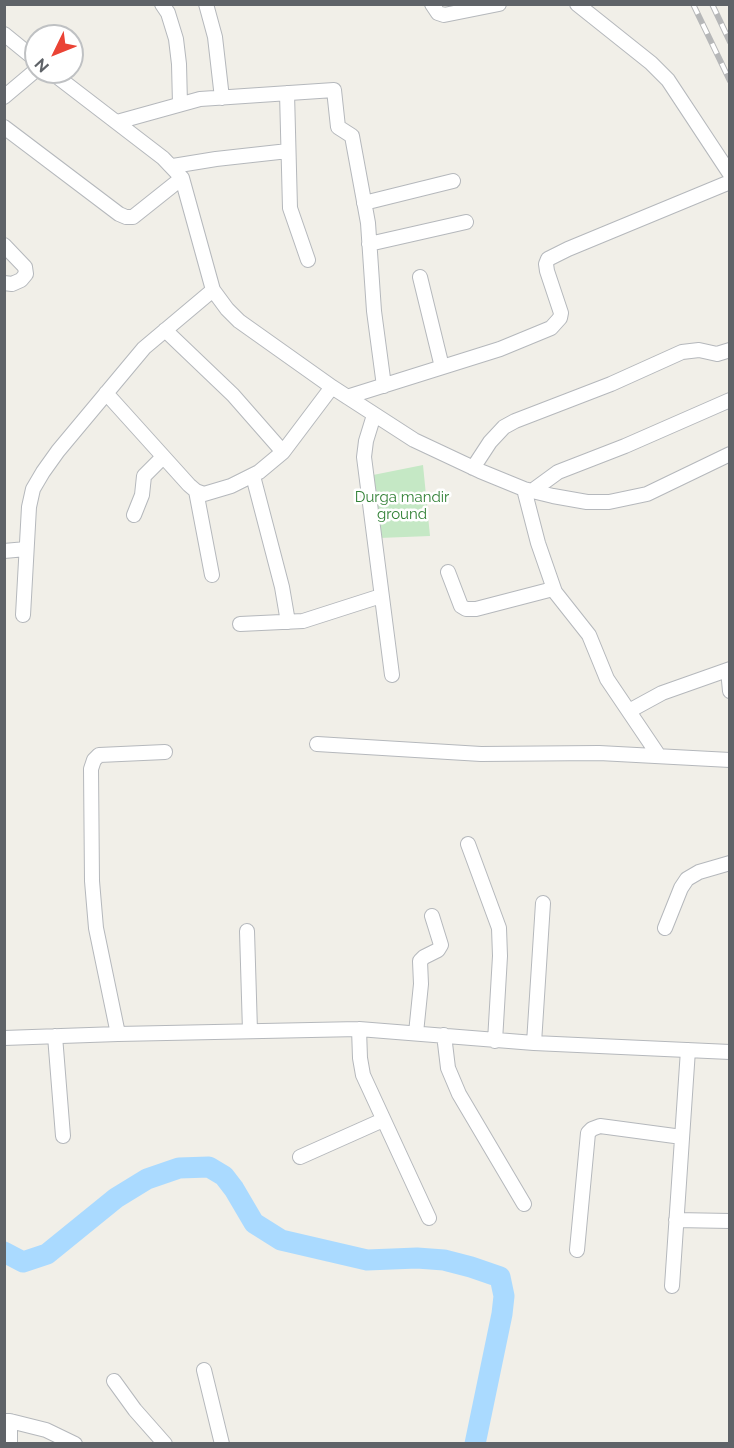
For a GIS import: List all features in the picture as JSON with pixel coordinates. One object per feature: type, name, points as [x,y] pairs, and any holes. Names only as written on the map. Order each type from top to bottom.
[{"type":"street","points":[[162,4],[168,13],[176,39],[180,104]]},
{"type":"street","points":[[206,4],[215,38],[222,98]]},
{"type":"street","points":[[432,4],[438,13],[444,15],[499,4]]},
{"type":"street","points":[[577,4],[651,63],[668,80],[729,174]]},
{"type":"street","points":[[4,34],[24,50]]},
{"type":"street","points":[[4,97],[24,80]]},
{"type":"street","points":[[67,84],[173,166],[182,178],[213,290],[220,303],[239,321],[332,387],[414,440],[473,468],[528,490],[587,502],[630,499],[658,489],[729,454]]},
{"type":"street","points":[[117,122],[200,99],[334,90],[336,123],[340,130],[352,136],[364,203],[384,386]]},
{"type":"street","points":[[287,93],[290,208],[308,260]]},
{"type":"street","points":[[4,127],[126,217],[133,217],[182,178]]},
{"type":"street","points":[[173,166],[288,152]]},
{"type":"street","points":[[364,203],[453,181]]},
{"type":"street","points":[[347,397],[501,350],[551,328],[556,324],[561,313],[547,272],[548,259],[729,182]]},
{"type":"street","points":[[369,244],[466,222]]},
{"type":"street","points":[[4,245],[25,267],[26,274],[21,280],[12,284],[4,283]]},
{"type":"street","points":[[420,277],[442,367]]},
{"type":"street","points":[[23,615],[29,507],[33,489],[57,451],[144,348],[213,290]]},
{"type":"street","points":[[165,330],[233,395],[283,452]]},
{"type":"street","points":[[473,468],[494,437],[504,427],[515,421],[611,384],[682,352],[691,350],[717,354],[729,350]]},
{"type":"street","points":[[106,393],[163,457],[196,491],[204,494],[254,476],[283,452],[332,387]]},
{"type":"street","points":[[528,490],[558,472],[729,400]]},
{"type":"street","points":[[374,416],[366,441],[364,457],[392,675]]},
{"type":"street","points":[[134,515],[142,495],[144,476],[163,457]]},
{"type":"street","points":[[254,476],[282,587],[288,622]]},
{"type":"street","points":[[528,490],[553,589],[560,601],[589,635],[608,679],[659,756]]},
{"type":"street","points":[[196,491],[212,575]]},
{"type":"street","points":[[4,551],[26,549]]},
{"type":"street","points":[[448,572],[461,606],[466,609],[476,609],[553,589]]},
{"type":"street","points":[[240,624],[303,621],[381,596]]},
{"type":"street","points":[[629,711],[663,693],[729,670],[729,691]]},
{"type":"street","points":[[317,744],[481,754],[599,753],[729,760]]},
{"type":"street","points":[[118,1034],[96,928],[92,881],[91,769],[94,760],[99,755],[165,752]]},
{"type":"street","points":[[468,844],[499,928],[500,956],[495,1041]]},
{"type":"street","points":[[665,928],[687,879],[699,872],[729,863]]},
{"type":"street","points":[[534,1043],[543,903]]},
{"type":"street","points":[[416,1033],[421,984],[420,961],[438,950],[441,945],[432,916]]},
{"type":"street","points":[[247,931],[249,1031]]},
{"type":"street","points":[[359,1029],[361,1067],[382,1120],[429,1218]]},
{"type":"street","points":[[4,1038],[359,1029],[495,1041],[729,1052]]},
{"type":"street","points":[[444,1035],[448,1068],[459,1094],[525,1204]]},
{"type":"street","points":[[55,1036],[63,1136]]},
{"type":"street","points":[[672,1286],[688,1050]]},
{"type":"street","points":[[300,1157],[382,1120]]},
{"type":"street","points":[[577,1250],[588,1133],[600,1126],[682,1137]]},
{"type":"street","points":[[676,1220],[729,1221]]},
{"type":"street","points":[[204,1370],[222,1443]]},
{"type":"street","points":[[114,1381],[135,1410],[165,1443]]},
{"type":"street","points":[[10,1443],[7,1421],[46,1430],[75,1443]]},
{"type":"green space","name":"Durga mandir ground","points":[[423,465],[430,536],[379,538],[373,475]]},
{"type":"waterway","points":[[4,1252],[23,1262],[47,1254],[116,1198],[147,1179],[179,1168],[209,1167],[224,1176],[254,1223],[281,1240],[367,1260],[417,1258],[444,1260],[500,1277],[504,1296],[502,1314],[475,1444]]},
{"type":"railway","points":[[693,4],[730,81]]},
{"type":"railway","points":[[712,4],[730,42]]}]
